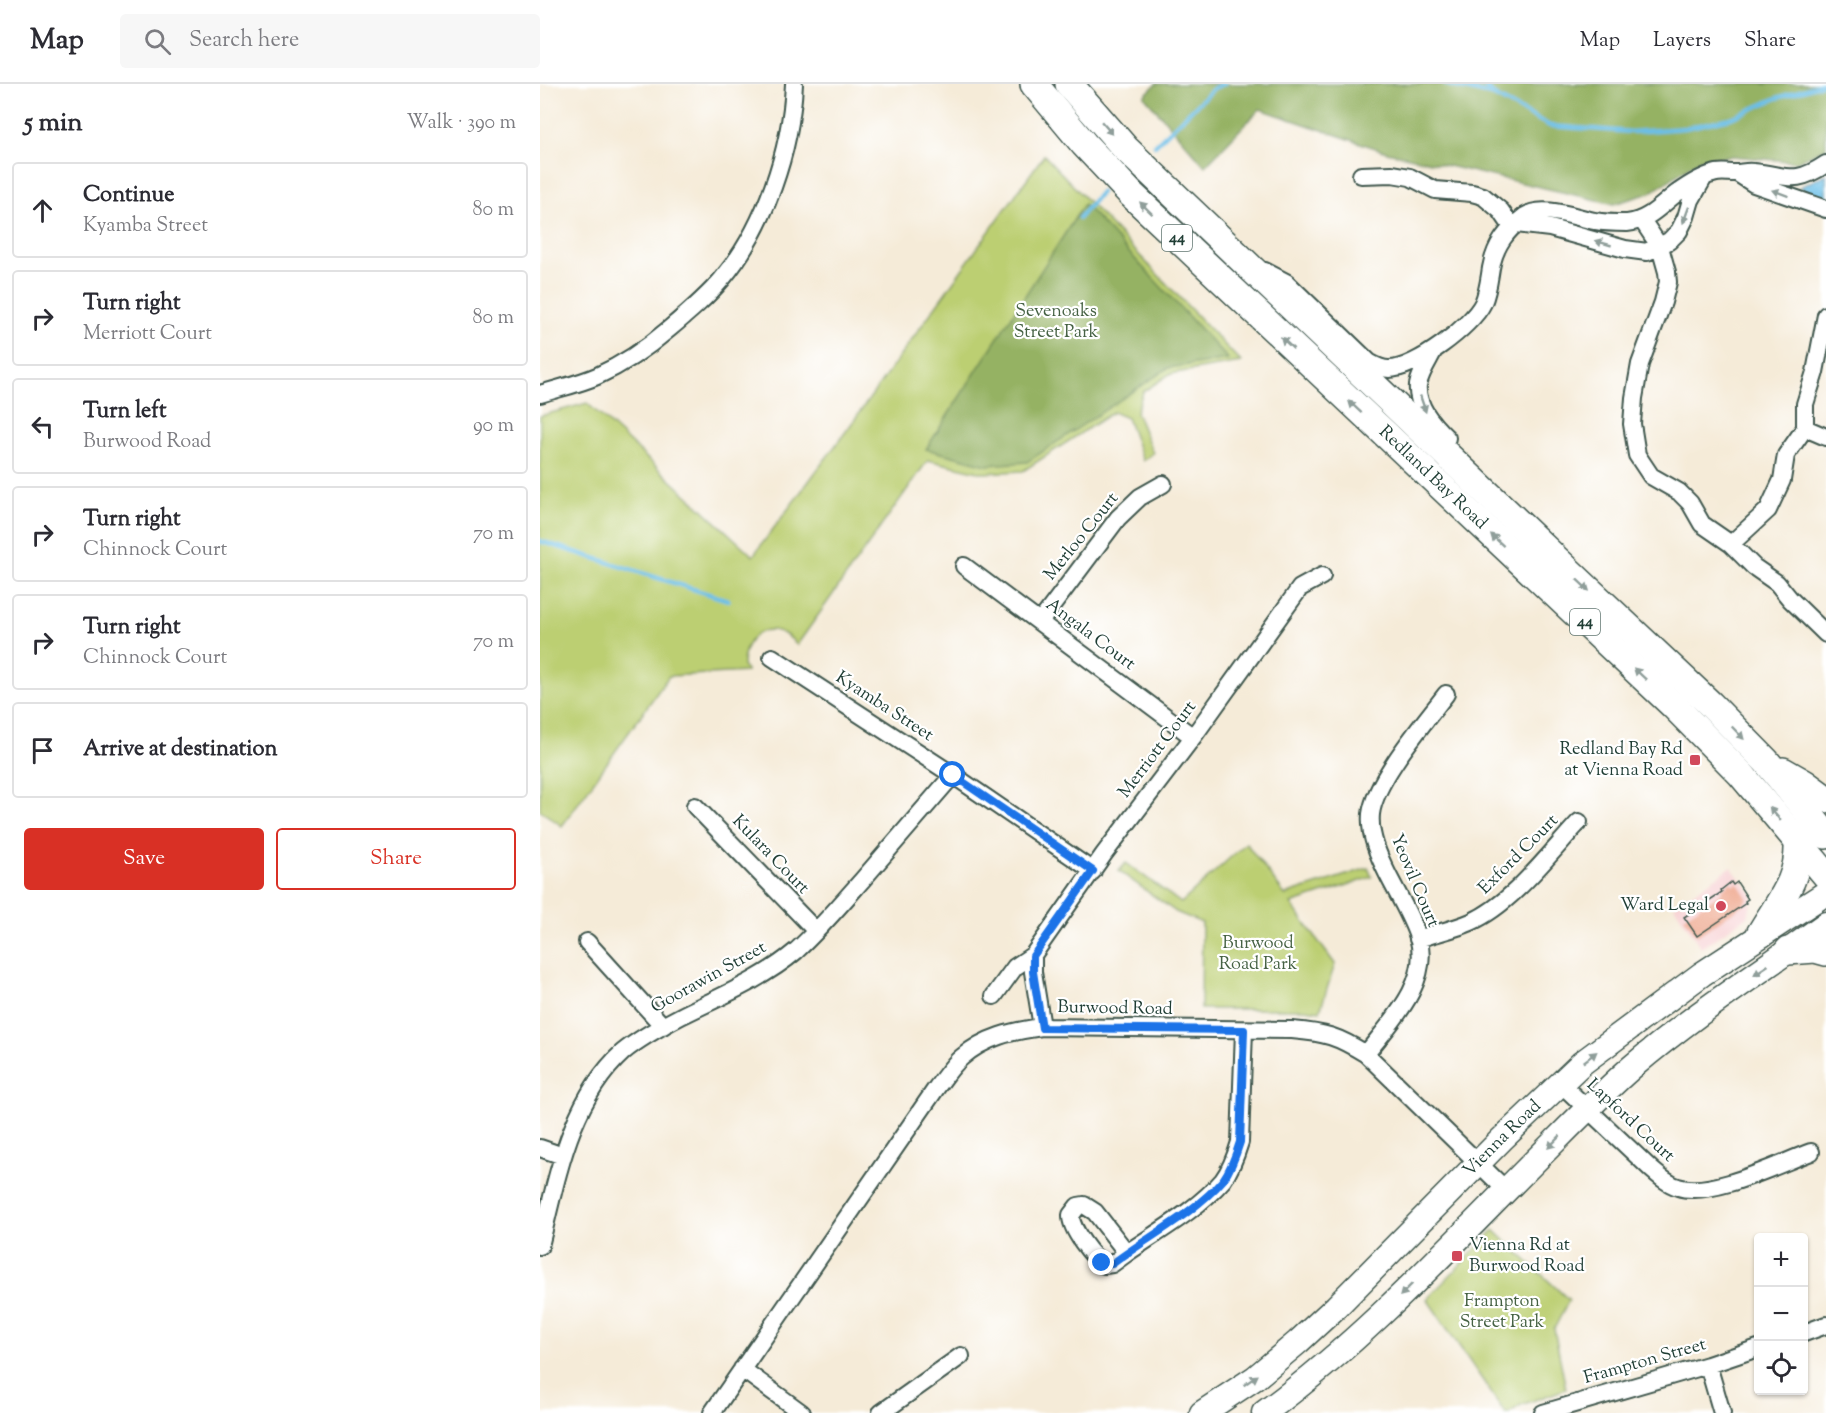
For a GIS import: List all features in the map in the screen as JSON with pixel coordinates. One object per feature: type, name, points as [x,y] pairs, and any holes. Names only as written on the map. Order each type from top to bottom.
[{"type":"main road","name":"Redland Bay Road","points":[[1034,84],[1084,144],[1132,195],[1674,706],[1741,774],[1826,875]]},
{"type":"main road","name":"Redland Bay Road","points":[[1069,84],[1125,148],[1710,704],[1766,761],[1826,835]]},
{"type":"main road","points":[[1766,761],[1826,799]]},
{"type":"main road","points":[[1760,934],[1797,870],[1798,841]]},
{"type":"main road","name":"Vienna Road","points":[[1202,1413],[1255,1378],[1336,1307],[1560,1083],[1629,1027],[1760,934],[1826,893]]},
{"type":"main road","name":"Vienna Road","points":[[1264,1413],[1300,1387],[1358,1338],[1632,1067],[1732,989],[1826,924]]},
{"type":"main road","points":[[1788,951],[1815,949],[1826,952]]},
{"type":"street","points":[[540,393],[595,377],[640,353],[685,316],[723,278],[748,240],[771,196],[786,142],[794,84]]},
{"type":"street","points":[[1238,256],[1286,282],[1369,362],[1379,368],[1400,368],[1434,350],[1464,328],[1475,316],[1489,287],[1496,249],[1500,241],[1526,215],[1537,212],[1571,215],[1610,223],[1629,223],[1641,220],[1656,211],[1677,193],[1704,177],[1718,172],[1751,171],[1797,178],[1826,164]]},
{"type":"street","points":[[1737,173],[1754,184],[1826,209]]},
{"type":"street","points":[[1361,175],[1410,177],[1436,190],[1484,196],[1493,202],[1514,226],[1543,227],[1625,249],[1647,252],[1660,247],[1679,231],[1691,200],[1704,177]]},
{"type":"street","points":[[1641,220],[1660,247],[1668,282],[1640,364],[1634,398],[1633,438],[1637,454],[1652,476],[1679,492],[1690,503],[1702,524],[1731,544],[1754,567],[1777,583],[1826,634]]},
{"type":"street","points":[[1731,544],[1768,510],[1782,480],[1785,455],[1805,428],[1805,404],[1815,372],[1826,315]]},
{"type":"street","points":[[1434,350],[1418,386],[1422,405],[1429,419],[1523,510],[1556,560]]},
{"type":"street","points":[[1805,428],[1826,437]]},
{"type":"street","name":"Merloo Court","points":[[1040,622],[1118,518],[1140,497],[1163,484]]},
{"type":"street","name":"Angala Court","points":[[964,566],[1193,736]]},
{"type":"street","name":"Merriott Court","points":[[994,996],[1015,967],[1033,956],[1300,588],[1322,576]]},
{"type":"street","name":"Kyamba Street","points":[[772,657],[953,775],[1093,871]]},
{"type":"street","name":"Yeovil Court","points":[[1366,1054],[1395,1018],[1417,978],[1420,956],[1418,939],[1375,847],[1371,814],[1381,783],[1446,694]]},
{"type":"street","name":"Goorawin Street","points":[[540,1246],[563,1156],[582,1108],[599,1079],[623,1052],[663,1026],[770,969],[795,952],[953,775]]},
{"type":"street","name":"Kulara Court","points":[[695,806],[816,930]]},
{"type":"street","name":"Exford Court","points":[[1418,939],[1471,922],[1494,909],[1512,894],[1579,822]]},
{"type":"street","points":[[587,942],[663,1026]]},
{"type":"street","points":[[1033,956],[1033,972],[1042,1028]]},
{"type":"street","name":"Burwood Road","points":[[712,1413],[937,1087],[960,1058],[986,1040],[1013,1031],[1042,1028],[1244,1030],[1318,1032],[1342,1039],[1366,1054],[1506,1190]]},
{"type":"street","points":[[1126,1253],[1205,1198],[1224,1178],[1240,1142],[1244,1030]]},
{"type":"street","name":"Lapford Court","points":[[1560,1083],[1651,1169],[1665,1181],[1679,1188],[1700,1190],[1719,1186],[1811,1152]]},
{"type":"street","points":[[540,1148],[563,1156]]},
{"type":"street","points":[[1808,1331],[1826,1326]]},
{"type":"street","name":"Frampton Street","points":[[1543,1413],[1754,1349]]},
{"type":"street","points":[[881,1413],[961,1356]]},
{"type":"street","points":[[1707,1365],[1722,1413]]},
{"type":"street","points":[[742,1369],[802,1413]]},
{"type":"shaded area","points":[[1731,867],[1753,895],[1748,916],[1701,948],[1674,906]]},
{"type":"green space","points":[[1156,84],[1826,84],[1826,148],[1796,162],[1732,156],[1701,159],[1650,193],[1614,204],[1387,152],[1260,109],[1205,166],[1144,96]]},
{"type":"green space","name":"Sevenoaks Street Park","points":[[1044,155],[1241,362],[1170,374],[1143,392],[1136,412],[1153,453],[1143,461],[1127,418],[1113,412],[1023,471],[983,473],[928,460],[797,645],[788,636],[779,632],[770,630],[761,632],[748,644],[744,654],[743,666],[747,672],[669,676],[562,826],[540,810],[540,416],[587,403],[753,556],[847,430]]},
{"type":"green space","points":[[1084,204],[1228,359],[1168,368],[1027,462],[987,465],[926,449]]},
{"type":"green space","name":"Burwood Road Park","points":[[1246,843],[1285,895],[1368,868],[1372,877],[1291,904],[1335,964],[1320,1011],[1201,1009],[1202,923],[1176,912],[1119,871],[1126,863],[1181,903]]},
{"type":"green space","name":"Frampton Street Park","points":[[1494,1230],[1569,1300],[1554,1329],[1566,1389],[1521,1405],[1509,1413],[1505,1413],[1427,1299]]},
{"type":"water","points":[[1826,174],[1826,200],[1813,196],[1800,187]]},
{"type":"building","name":"Ward Legal","points":[[1731,882],[1733,885],[1737,882],[1748,899],[1746,903],[1697,936],[1684,917],[1722,892],[1721,890]]},
{"type":"waterway","points":[[1155,145],[1214,88],[1224,84]]},
{"type":"waterway","points":[[1445,84],[1495,96]]},
{"type":"waterway","points":[[1482,84],[1496,97],[1550,126],[1632,132],[1685,128],[1731,118],[1777,98],[1822,84]]},
{"type":"waterway","points":[[1079,218],[1101,192]]},
{"type":"waterway","points":[[540,541],[728,600]]},
{"type":"place","name":"Redland Bay Rd at Vienna Road","points":[[1695,760]]},
{"type":"place","name":"Ward Legal","points":[[1721,906]]},
{"type":"place","name":"Vienna Rd at Burwood Road","points":[[1457,1256]]},
{"type":"route","points":[[953,775],[1093,871],[1033,956],[1033,972],[1042,1028],[1244,1030],[1240,1142],[1224,1178],[1205,1198],[1112,1264],[1102,1263]]}]
